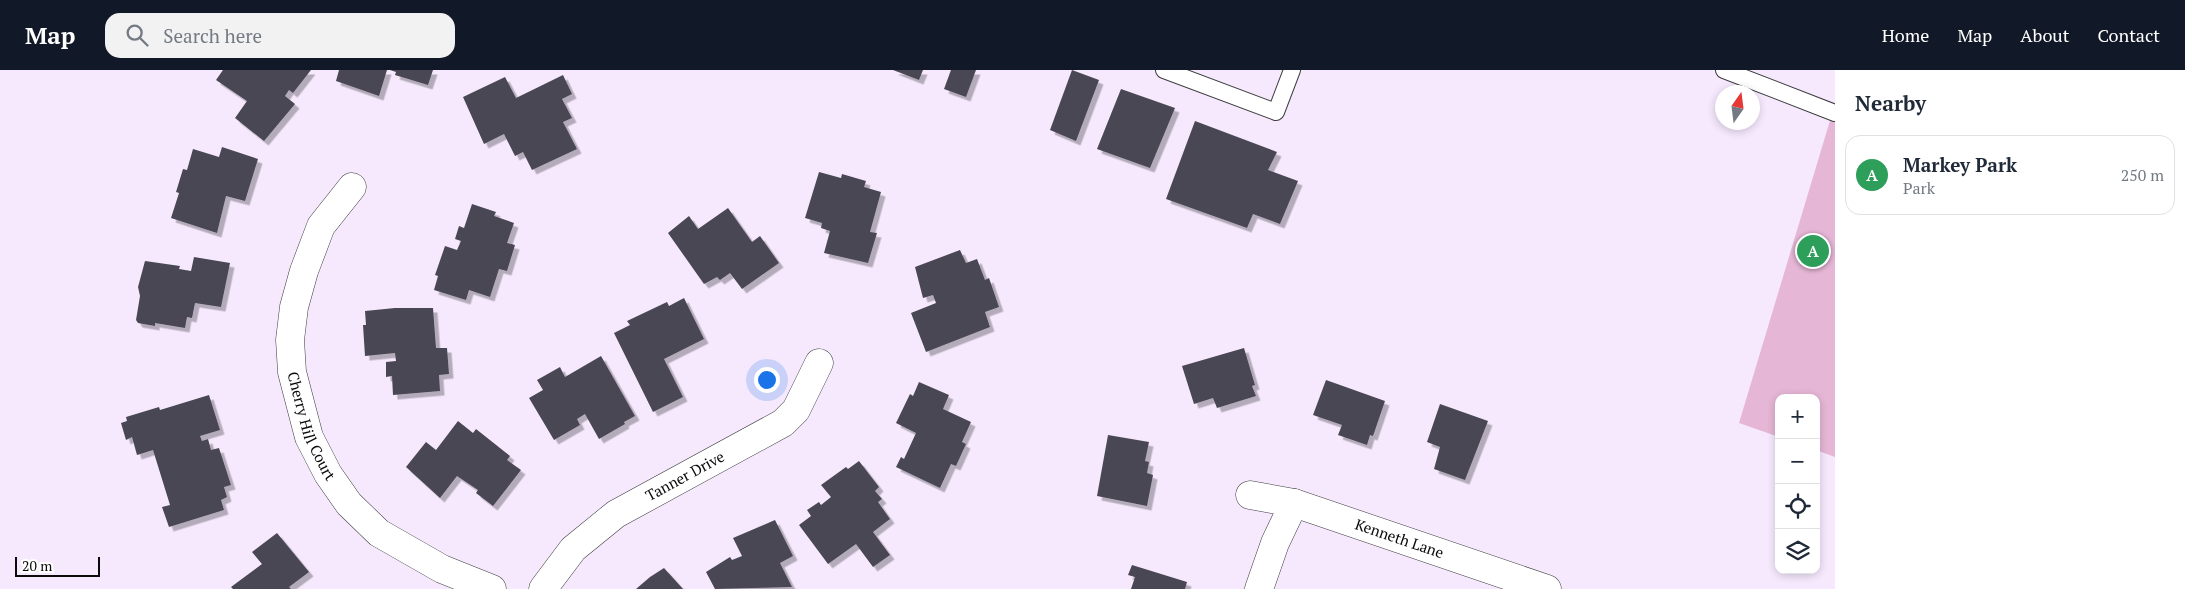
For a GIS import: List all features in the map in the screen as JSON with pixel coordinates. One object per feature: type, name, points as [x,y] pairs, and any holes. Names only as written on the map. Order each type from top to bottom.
[{"type":"street","name":"Cherry Hill Court","points":[[352,187],[321,226],[304,271],[294,306],[290,340],[292,372],[309,437],[328,474],[349,504],[379,533],[442,569],[492,589]]},
{"type":"street","name":"Tanner Drive","points":[[543,589],[573,549],[616,514],[783,423],[796,410],[819,363]]},
{"type":"street","name":"Kenneth Lane","points":[[1250,495],[1294,502],[1547,589]]},
{"type":"street","points":[[1259,589],[1275,543],[1294,502]]},
{"type":"lane","points":[[1164,70],[1276,112],[1292,70]]},
{"type":"lane","points":[[1724,70],[1835,113]]},
{"type":"shaded area","points":[[1835,104],[1835,457],[1820,451],[1820,394],[1775,394],[1775,436],[1739,423]]},
{"type":"building","points":[[223,70],[311,70],[293,93],[289,90],[285,96],[295,104],[264,141],[235,118],[247,101],[216,80]]},
{"type":"building","points":[[339,70],[387,70],[379,96],[336,81]]},
{"type":"building","points":[[390,70],[433,70],[428,85],[395,75],[396,72]]},
{"type":"building","points":[[893,70],[923,70],[919,80]]},
{"type":"building","points":[[951,70],[976,70],[966,97],[944,89]]},
{"type":"building","points":[[1072,70],[1099,80],[1076,141],[1050,130]]},
{"type":"building","points":[[563,75],[572,94],[562,99],[572,118],[563,122],[577,149],[532,170],[523,152],[515,156],[504,134],[484,144],[463,97],[505,77],[516,98]]},
{"type":"building","points":[[1121,89],[1175,108],[1150,168],[1097,149]]},
{"type":"building","points":[[1195,121],[1277,152],[1268,170],[1298,181],[1280,224],[1253,214],[1247,228],[1166,199]]},
{"type":"building","points":[[222,147],[258,159],[245,201],[226,196],[217,233],[171,218],[179,193],[176,192],[183,169],[187,170],[193,149],[219,157]]},
{"type":"building","points":[[819,172],[841,178],[842,174],[866,181],[864,187],[881,192],[870,232],[877,233],[868,263],[824,253],[830,231],[821,228],[822,223],[805,218]]},
{"type":"building","points":[[472,204],[496,212],[494,216],[514,223],[507,243],[515,245],[507,271],[499,269],[490,297],[469,290],[466,300],[434,290],[438,276],[435,275],[445,246],[457,250],[461,241],[455,239],[459,226],[464,228]]},
{"type":"building","points":[[728,208],[752,242],[760,236],[779,263],[742,289],[730,273],[720,280],[717,277],[704,284],[668,233],[689,216],[698,229]]},
{"type":"building","points":[[960,250],[966,263],[977,259],[985,280],[989,278],[999,307],[985,312],[990,327],[926,352],[911,313],[936,303],[933,295],[923,298],[915,267]]},
{"type":"building","points":[[194,257],[230,263],[221,307],[195,303],[192,318],[187,317],[185,328],[155,323],[155,326],[138,323],[136,320],[140,296],[138,287],[145,261],[180,266],[179,269],[191,271]]},
{"type":"building","points":[[684,298],[704,339],[664,359],[683,397],[653,412],[614,333],[630,325],[627,321],[667,302],[669,306]]},
{"type":"building","points":[[395,308],[433,308],[436,348],[447,348],[449,374],[439,375],[440,391],[393,395],[392,376],[386,377],[386,362],[396,361],[395,353],[365,356],[363,325],[366,325],[365,311]]},
{"type":"building","points":[[1244,348],[1255,385],[1252,386],[1256,396],[1217,408],[1213,398],[1194,404],[1182,366]]},
{"type":"building","points":[[601,356],[635,416],[599,439],[585,414],[577,419],[580,425],[554,440],[529,398],[543,390],[537,380],[560,367],[565,377]]},
{"type":"building","points":[[1326,380],[1385,401],[1373,436],[1370,435],[1367,445],[1338,435],[1342,425],[1313,415]]},
{"type":"building","points":[[919,382],[949,395],[943,409],[971,422],[962,442],[966,444],[956,466],[951,464],[940,488],[896,467],[901,457],[904,459],[916,433],[896,423],[910,394],[913,396]]},
{"type":"building","points":[[209,395],[220,430],[200,436],[202,441],[208,439],[211,450],[219,448],[231,485],[224,487],[227,497],[221,500],[224,510],[169,527],[162,507],[170,505],[153,450],[137,455],[132,437],[126,440],[121,423],[127,421],[126,417],[159,407],[160,410]]},
{"type":"building","points":[[1440,404],[1488,421],[1465,480],[1434,469],[1440,447],[1427,442]]},
{"type":"building","points":[[458,421],[473,433],[476,429],[510,456],[507,460],[521,470],[493,506],[476,493],[478,490],[457,476],[440,498],[406,467],[426,442],[436,450]]},
{"type":"building","points":[[1108,435],[1149,442],[1145,461],[1149,462],[1147,473],[1153,475],[1147,506],[1097,496]]},
{"type":"building","points":[[859,461],[879,487],[875,491],[882,499],[878,502],[890,519],[873,532],[890,555],[873,567],[856,544],[828,564],[799,525],[811,516],[807,510],[819,502],[821,505],[831,497],[821,485],[846,467],[848,469]]},
{"type":"building","points":[[775,520],[793,556],[780,563],[792,587],[715,589],[706,572],[730,557],[732,560],[742,556],[733,538]]},
{"type":"building","points":[[277,533],[309,572],[289,587],[291,589],[233,589],[231,587],[262,564],[252,552]]},
{"type":"building","points":[[1132,565],[1187,582],[1185,589],[1131,589],[1135,577],[1128,575]]},
{"type":"building","points":[[664,568],[683,589],[636,589],[650,577]]},
{"type":"place","name":"Markey Park","points":[[1813,251]]}]
